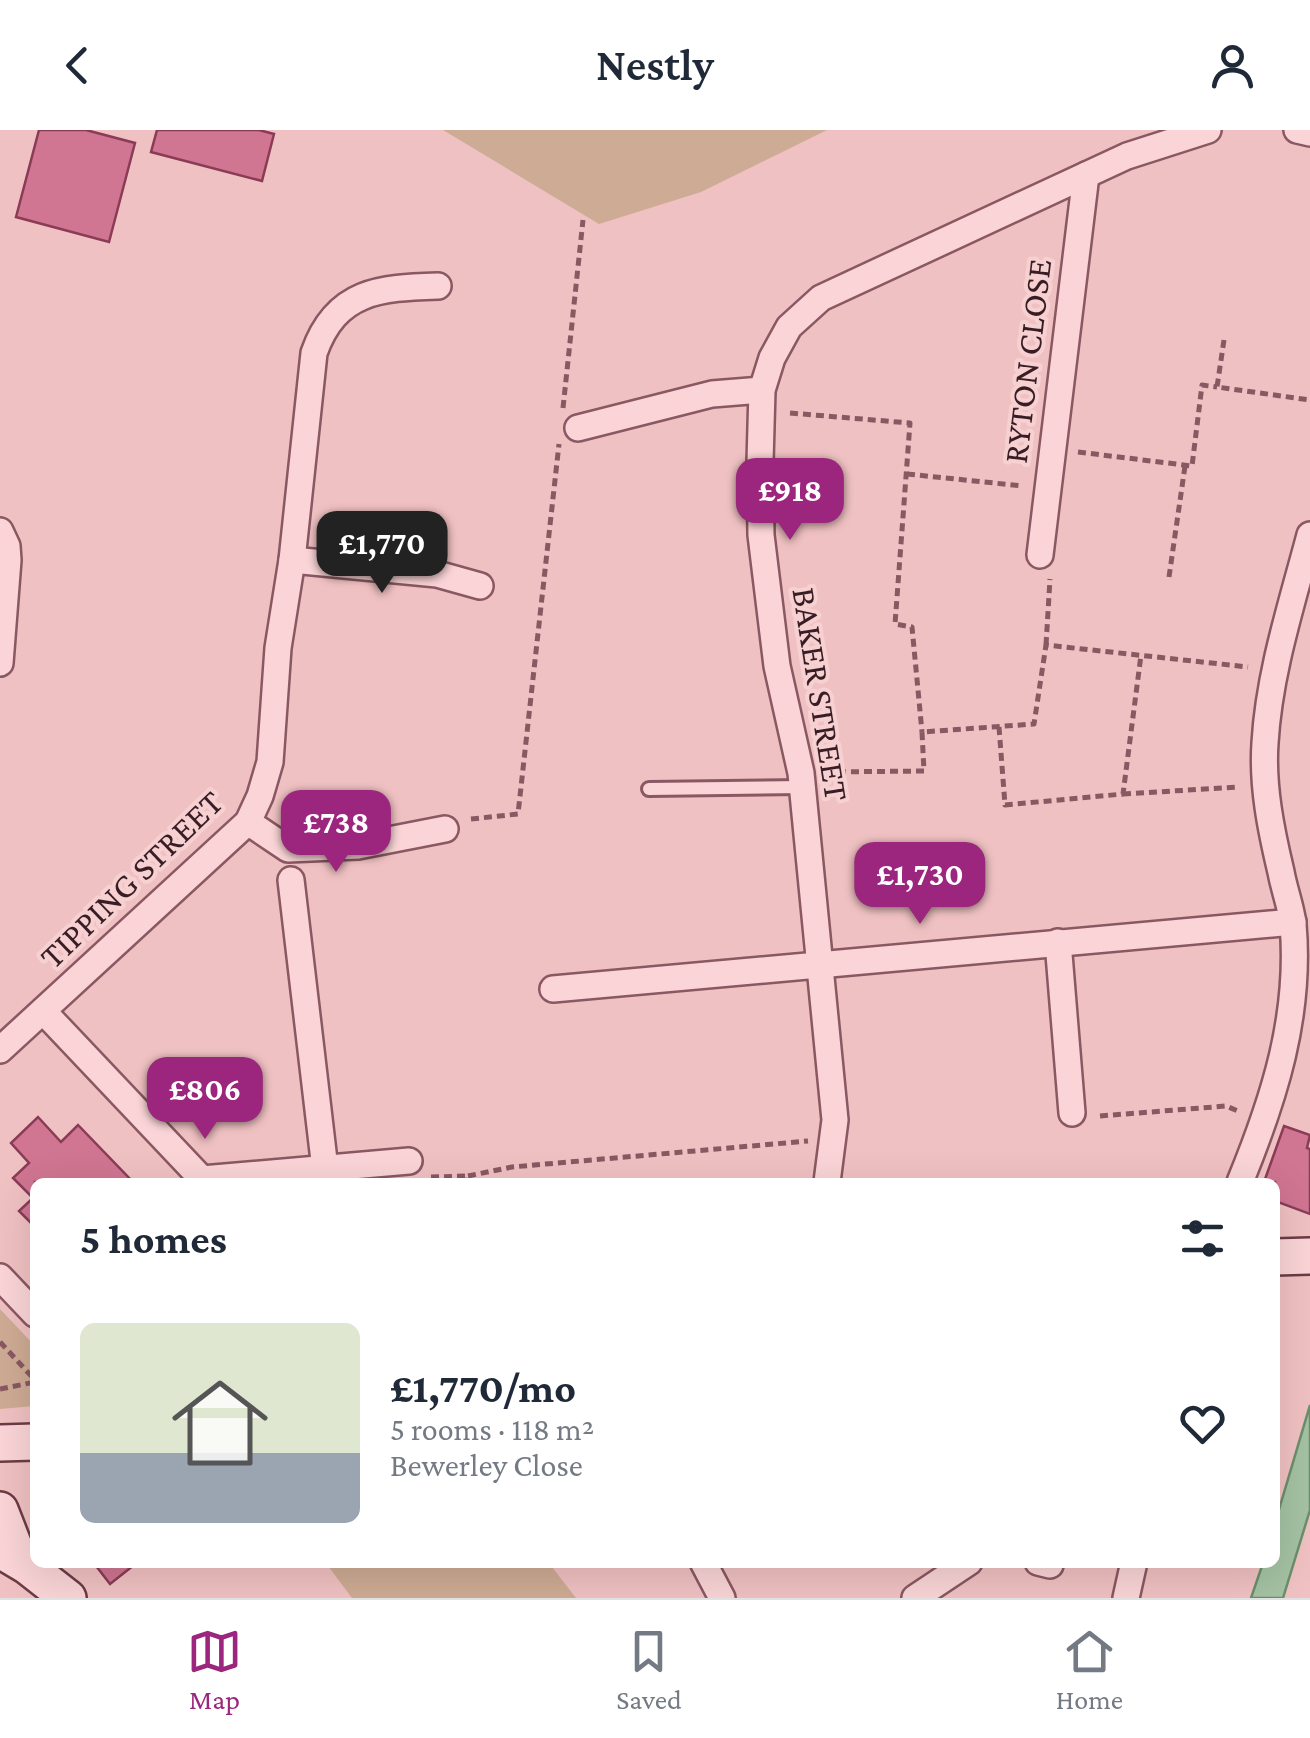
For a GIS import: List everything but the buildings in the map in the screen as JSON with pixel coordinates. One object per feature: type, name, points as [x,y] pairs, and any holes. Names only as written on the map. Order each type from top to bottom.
[{"type":"main road","points":[[1280,1257],[1310,1256]]},
{"type":"main road","points":[[0,1443],[30,1442]]},
{"type":"main road","points":[[0,1510],[14,1546],[14,1558],[68,1598]]},
{"type":"street","name":"BAKER STREET","points":[[828,1178],[835,1120],[820,964],[801,780],[778,666],[762,535],[762,400],[772,358],[788,327],[821,298],[1127,156],[1208,130]]},
{"type":"street","points":[[1296,130],[1310,133]]},
{"type":"street","name":"RYTON CLOSE","points":[[1040,555],[1086,175]]},
{"type":"street","name":"TIPPING STREET","points":[[0,1050],[248,822],[270,762],[278,648],[292,560],[314,353],[320,334],[346,305],[363,294],[396,287],[438,286]]},
{"type":"street","points":[[578,428],[712,394],[762,400]]},
{"type":"street","points":[[0,531],[8,560],[0,664]]},
{"type":"street","points":[[1242,1178],[1264,1123],[1288,1042],[1302,964],[1265,786],[1265,743],[1276,670],[1310,535]]},
{"type":"street","points":[[292,560],[438,574],[480,586]]},
{"type":"street","points":[[248,822],[288,850],[358,846],[445,829]]},
{"type":"street","points":[[291,880],[324,1169]]},
{"type":"street","points":[[552,989],[1293,922]]},
{"type":"street","points":[[1058,942],[1072,1112]]},
{"type":"street","points":[[43,1011],[201,1178]]},
{"type":"street","points":[[214,1178],[409,1162]]},
{"type":"street","points":[[0,1277],[30,1309]]},
{"type":"street","points":[[705,1568],[722,1598]]},
{"type":"street","points":[[915,1598],[961,1568]]},
{"type":"street","points":[[1126,1598],[1133,1568]]},
{"type":"lane","points":[[649,789],[801,780]]},
{"type":"path","points":[[445,829],[473,818],[518,814],[583,220]]},
{"type":"path","points":[[1218,387],[1224,340]]},
{"type":"path","points":[[1052,448],[1192,466],[1202,385],[1310,400]]},
{"type":"path","points":[[762,400],[910,422],[895,624],[912,626],[924,771],[801,780]]},
{"type":"path","points":[[1169,577],[1185,466]]},
{"type":"path","points":[[906,474],[1047,489]]},
{"type":"path","points":[[922,732],[1034,724],[1052,583],[1040,555]]},
{"type":"path","points":[[1046,645],[1276,670]]},
{"type":"path","points":[[1122,794],[1140,655]]},
{"type":"path","points":[[999,726],[1006,805],[1265,786]]},
{"type":"path","points":[[1072,1112],[1093,1116],[1226,1106],[1264,1123]]},
{"type":"path","points":[[471,1178],[512,1167],[833,1139]]},
{"type":"path","points":[[409,1162],[431,1178]]},
{"type":"path","points":[[0,1342],[30,1375]]},
{"type":"path","points":[[0,1389],[30,1382]]},
{"type":"shaded area","points":[[443,130],[827,130],[701,192],[599,224]]},
{"type":"shaded area","points":[[0,1309],[30,1341],[30,1406],[0,1409]]},
{"type":"shaded area","points":[[1310,1405],[1310,1510],[1283,1598],[1251,1598],[1261,1568],[1280,1568],[1280,1506]]},
{"type":"shaded area","points":[[330,1568],[553,1568],[576,1598],[352,1598]]}]
